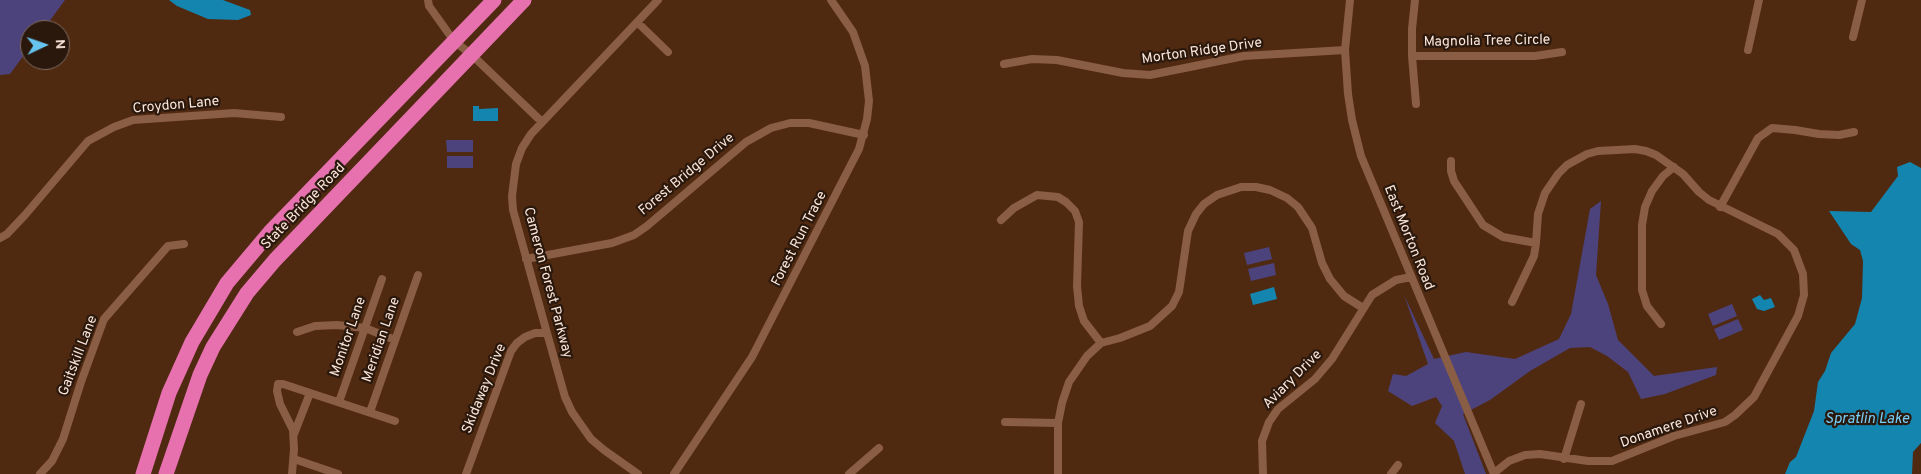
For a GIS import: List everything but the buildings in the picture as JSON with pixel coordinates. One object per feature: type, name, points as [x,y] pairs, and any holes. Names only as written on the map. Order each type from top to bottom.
[{"type":"highway","name":"State Bridge Road","points":[[143,474],[169,393],[192,342],[227,283],[270,232],[486,0]]},
{"type":"highway","name":"State Bridge Road","points":[[451,37],[494,0]]},
{"type":"highway","name":"State Bridge Road","points":[[166,474],[200,375],[213,347],[247,293],[275,260],[524,0]]},
{"type":"street","points":[[428,0],[429,6],[451,37],[542,122]]},
{"type":"street","name":"Cameron Forest Parkway","points":[[638,474],[604,450],[580,426],[565,397],[513,210],[512,181],[522,148],[531,134],[658,0]]},
{"type":"street","name":"East Morton Road","points":[[1350,0],[1345,50],[1351,112],[1361,156],[1494,473]]},
{"type":"street","points":[[1415,0],[1412,56],[1416,104]]},
{"type":"street","points":[[1748,50],[1759,0]]},
{"type":"street","points":[[1853,37],[1862,0]]},
{"type":"street","name":"Forest Run Trace","points":[[674,474],[752,357],[853,164],[864,135],[869,101],[865,66],[853,32],[833,1]]},
{"type":"street","points":[[637,22],[668,52]]},
{"type":"street","name":"Morton Ridge Drive","points":[[1004,64],[1032,59],[1057,60],[1123,73],[1150,75],[1244,56],[1345,50]]},
{"type":"street","name":"Magnolia Tree Circle","points":[[1412,56],[1535,56],[1562,52]]},
{"type":"street","name":"Croydon Lane","points":[[0,238],[7,234],[25,215],[88,141],[114,128],[133,120],[234,113],[281,117]]},
{"type":"street","name":"Forest Bridge Drive","points":[[526,259],[612,243],[634,235],[746,142],[771,128],[809,123],[864,135]]},
{"type":"street","points":[[1720,207],[1758,138],[1772,128],[1826,135],[1854,132]]},
{"type":"street","name":"Donamere Drive","points":[[1494,473],[1509,461],[1525,455],[1540,454],[1588,461],[1612,460],[1674,436],[1725,422],[1754,397],[1798,316],[1804,295],[1803,274],[1794,250],[1778,234],[1720,207],[1699,192],[1674,167],[1656,155],[1646,150],[1635,149],[1598,151],[1577,159],[1558,174],[1544,194],[1538,214],[1536,243],[1529,270],[1512,302]]},
{"type":"street","points":[[1451,162],[1454,181],[1483,224],[1504,237],[1536,243]]},
{"type":"street","points":[[1661,324],[1647,306],[1642,290],[1642,225],[1645,207],[1652,191],[1663,176],[1674,167]]},
{"type":"street","points":[[1058,474],[1058,423],[1069,382],[1087,356],[1101,343],[1120,338],[1150,326],[1172,306],[1179,292],[1188,231],[1196,214],[1204,204],[1217,195],[1241,187],[1256,186],[1287,198],[1298,207],[1312,228],[1322,263],[1330,279],[1344,296],[1363,308]]},
{"type":"street","points":[[1001,220],[1018,205],[1037,195],[1058,197],[1066,202],[1075,212],[1078,222],[1077,286],[1079,306],[1084,321],[1101,343]]},
{"type":"street","name":"Gaitskill Lane","points":[[40,474],[52,461],[63,439],[104,319],[168,246],[184,244]]},
{"type":"street","name":"Meridian Lane","points":[[370,412],[418,275]]},
{"type":"street","name":"Aviary Drive","points":[[1263,474],[1262,441],[1270,422],[1278,410],[1315,379],[1332,360],[1372,295],[1396,280],[1411,277]]},
{"type":"street","name":"Monitor Lane","points":[[339,402],[382,279]]},
{"type":"street","points":[[297,332],[315,326],[330,325],[365,328],[395,340]]},
{"type":"street","name":"Skidaway Drive","points":[[466,474],[511,351],[517,343],[526,337],[535,333],[547,333]]},
{"type":"street","points":[[292,474],[294,436],[280,404],[277,391],[278,384],[395,421]]},
{"type":"street","points":[[294,436],[310,393]]},
{"type":"street","points":[[1564,459],[1581,404]]},
{"type":"street","points":[[1005,422],[1058,423]]},
{"type":"street","points":[[849,474],[879,448]]},
{"type":"street","points":[[294,459],[338,474]]},
{"type":"street","points":[[1391,474],[1398,465]]},
{"type":"shaded area","points":[[0,0],[65,0],[50,20],[20,20],[20,60],[10,74],[0,75]]},
{"type":"shaded area","points":[[446,140],[473,140],[473,152],[447,152]]},
{"type":"shaded area","points":[[447,156],[473,156],[473,168],[447,168]]},
{"type":"shaded area","points":[[1601,201],[1596,275],[1608,304],[1618,340],[1654,376],[1717,367],[1716,375],[1665,394],[1641,399],[1628,372],[1607,356],[1590,347],[1570,348],[1530,371],[1490,400],[1463,414],[1486,474],[1465,474],[1454,441],[1435,423],[1442,406],[1436,397],[1412,406],[1388,391],[1393,374],[1406,376],[1428,364],[1404,295],[1434,359],[1466,352],[1515,359],[1559,339],[1571,314],[1590,209]]},
{"type":"shaded area","points":[[1269,247],[1272,259],[1247,265],[1244,253]]},
{"type":"shaded area","points":[[1274,263],[1276,275],[1251,281],[1248,269]]},
{"type":"shaded area","points":[[1732,304],[1737,316],[1713,326],[1708,314]]},
{"type":"shaded area","points":[[1738,319],[1743,330],[1719,340],[1714,329]]},
{"type":"water","points":[[169,0],[223,0],[250,10],[251,15],[238,20],[208,19],[177,6]]},
{"type":"water","points":[[473,106],[479,106],[479,109],[498,108],[498,121],[473,121]]},
{"type":"water","name":"Spratlin Lake","points":[[1910,162],[1921,168],[1921,443],[1913,452],[1912,474],[1785,474],[1790,462],[1796,457],[1814,411],[1818,382],[1825,371],[1831,353],[1855,324],[1862,298],[1863,261],[1860,250],[1851,244],[1829,211],[1871,212],[1898,176],[1897,167]]},
{"type":"water","points":[[1274,287],[1277,299],[1253,305],[1250,294]]},
{"type":"water","points":[[1760,295],[1764,300],[1771,298],[1775,307],[1764,311],[1757,309],[1752,299]]}]
